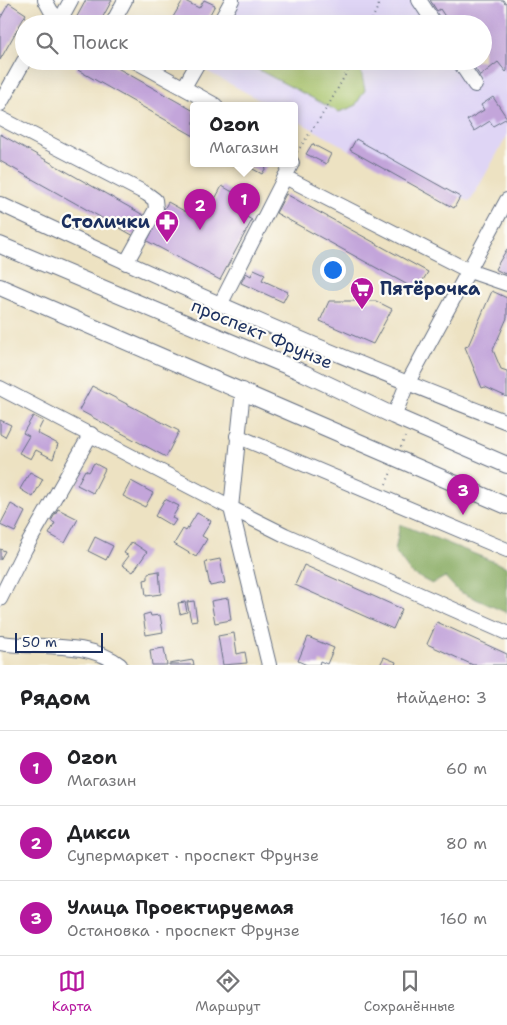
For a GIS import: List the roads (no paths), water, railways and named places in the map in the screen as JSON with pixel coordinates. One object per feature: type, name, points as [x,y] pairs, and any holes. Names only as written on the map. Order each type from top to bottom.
[{"type":"main road","name":"проспект Фрунзе","points":[[0,245],[304,372],[394,416],[507,465]]},
{"type":"main road","points":[[0,287],[243,390],[507,506]]},
{"type":"street","points":[[55,14],[71,0]]},
{"type":"street","points":[[117,15],[125,0]]},
{"type":"street","points":[[224,15],[232,0]]},
{"type":"street","points":[[419,0],[429,15]]},
{"type":"street","points":[[0,104],[19,70]]},
{"type":"street","points":[[152,70],[210,102]]},
{"type":"street","points":[[184,87],[193,70]]},
{"type":"street","points":[[465,70],[475,85]]},
{"type":"street","points":[[0,118],[147,194],[155,200],[156,209],[126,263]]},
{"type":"street","points":[[221,303],[290,167]]},
{"type":"street","points":[[285,177],[469,271],[507,284]]},
{"type":"street","points":[[394,416],[408,384],[507,200]]},
{"type":"street","points":[[0,204],[126,263],[408,384],[507,422]]},
{"type":"street","points":[[0,388],[285,535],[507,633]]},
{"type":"street","points":[[243,390],[231,508],[269,665]]},
{"type":"street","points":[[0,599],[25,549],[91,434]]},
{"type":"street","points":[[237,436],[507,550]]},
{"type":"street","points":[[0,643],[85,650],[109,657],[120,665]]},
{"type":"place","name":"Ozon","points":[[244,224]]},
{"type":"place","name":"Дикси","points":[[200,230]]},
{"type":"place","name":"Столички","points":[[167,243]]},
{"type":"place","name":"Пятёрочка","points":[[362,310]]},
{"type":"place","name":"Улица Проектируемая","points":[[463,515]]}]
